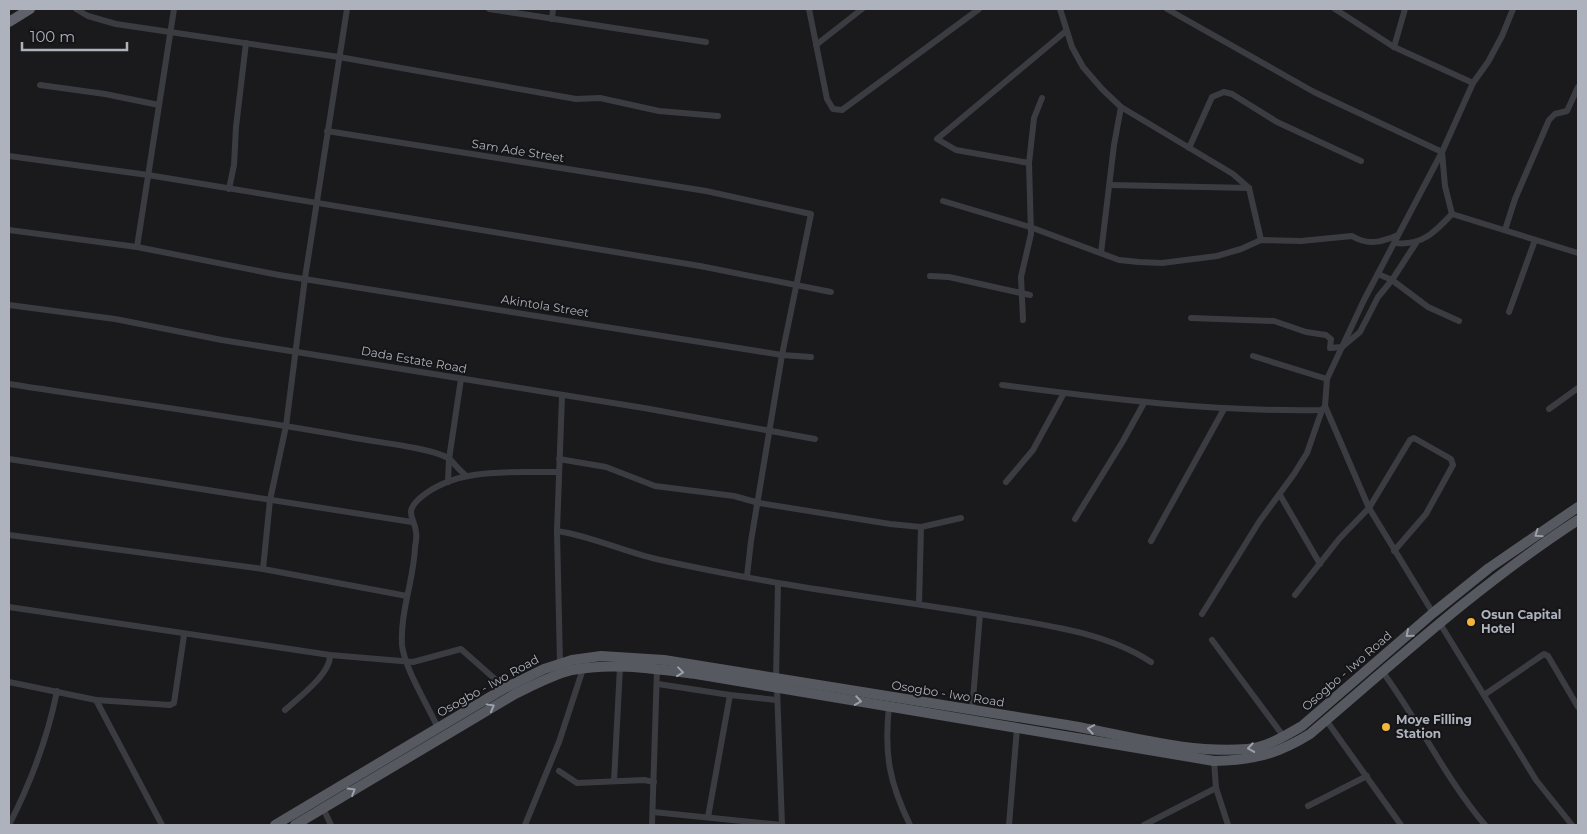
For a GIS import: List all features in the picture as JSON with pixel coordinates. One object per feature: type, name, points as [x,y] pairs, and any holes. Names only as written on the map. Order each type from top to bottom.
[{"type":"highway","points":[[9,22],[30,9]]},
{"type":"main road","name":"Osogbo - Iwo Road","points":[[275,825],[505,688],[560,663],[601,656],[664,660],[889,706],[1214,761],[1262,758],[1294,744],[1326,720],[1382,671],[1488,568],[1578,507]]},
{"type":"main road","name":"Osogbo - Iwo Road","points":[[295,825],[515,694],[548,678],[583,668],[657,669],[777,683],[972,711],[1207,749],[1248,749],[1284,737],[1321,712],[1436,618],[1577,524]]},
{"type":"street","points":[[76,9],[88,16],[116,24],[339,57],[576,99],[600,98],[659,111],[718,116]]},
{"type":"street","points":[[137,247],[174,9]]},
{"type":"street","points":[[263,569],[270,500],[286,426],[305,278],[347,9]]},
{"type":"street","points":[[489,9],[706,42]]},
{"type":"street","points":[[552,19],[553,9]]},
{"type":"street","points":[[810,9],[827,100],[833,108],[842,110],[979,9]]},
{"type":"street","points":[[816,44],[862,9]]},
{"type":"street","points":[[1060,9],[1066,31],[1083,67],[1121,107],[1233,174],[1249,188],[1261,240]]},
{"type":"street","points":[[1167,9],[1314,92],[1442,152]]},
{"type":"street","points":[[1335,9],[1394,47],[1473,83]]},
{"type":"street","points":[[1394,47],[1405,9]]},
{"type":"street","points":[[1202,614],[1259,522],[1280,495],[1307,453],[1323,408],[1327,379],[1378,274],[1442,152],[1473,83],[1488,62],[1513,9]]},
{"type":"street","points":[[1029,163],[956,150],[937,139],[1066,31]]},
{"type":"street","points":[[229,189],[234,165],[236,127],[246,43]]},
{"type":"street","points":[[40,85],[105,94],[159,105]]},
{"type":"street","points":[[1505,230],[1549,120],[1555,114],[1567,111],[1578,88]]},
{"type":"street","points":[[1189,148],[1212,97],[1224,92],[1232,94],[1277,122],[1360,161]]},
{"type":"street","points":[[1023,320],[1021,277],[1031,234],[1029,163],[1034,118],[1042,98]]},
{"type":"street","points":[[1101,253],[1111,185],[1114,145],[1121,107]]},
{"type":"street","name":"Sam Ade Street","points":[[327,131],[706,191],[811,214],[796,284]]},
{"type":"street","points":[[1442,152],[1445,186],[1452,214]]},
{"type":"street","points":[[9,156],[148,175],[317,205],[796,284],[831,292]]},
{"type":"street","points":[[1111,185],[1249,188]]},
{"type":"street","points":[[943,201],[1030,227],[1119,260],[1162,263],[1218,256],[1241,250],[1261,240],[1301,241],[1352,236],[1358,240],[1380,243],[1398,235]]},
{"type":"street","points":[[1452,214],[1578,253]]},
{"type":"street","points":[[1395,243],[1416,243],[1435,233],[1452,214]]},
{"type":"street","name":"Akintola Street","points":[[9,230],[137,247],[305,278],[782,355],[811,357]]},
{"type":"street","points":[[1510,312],[1535,240]]},
{"type":"street","points":[[1380,243],[1390,252]]},
{"type":"street","points":[[1192,318],[1274,322],[1306,332],[1326,335],[1332,339],[1330,348],[1342,348],[1360,332],[1378,297],[1392,280],[1416,243]]},
{"type":"street","points":[[1378,274],[1392,280],[1428,308],[1459,321]]},
{"type":"street","points":[[930,276],[948,277],[1030,295]]},
{"type":"street","points":[[748,576],[751,541],[759,503],[782,355],[796,284]]},
{"type":"street","name":"Dada Estate Road","points":[[9,305],[115,320],[562,396],[644,408],[815,439]]},
{"type":"street","points":[[1254,356],[1327,379]]},
{"type":"street","points":[[448,482],[449,458],[461,379]]},
{"type":"street","points":[[9,384],[286,426],[416,449],[449,458],[453,465],[467,476]]},
{"type":"street","points":[[1002,385],[1144,403],[1257,412],[1323,408]]},
{"type":"street","points":[[1549,409],[1578,388]]},
{"type":"street","points":[[1006,482],[1033,450],[1064,393]]},
{"type":"street","points":[[560,663],[557,531],[562,396]]},
{"type":"street","points":[[1075,519],[1124,441],[1144,403]]},
{"type":"street","points":[[1323,408],[1369,508],[1394,551],[1536,780],[1572,825]]},
{"type":"street","points":[[1151,541],[1224,409]]},
{"type":"street","points":[[1295,595],[1339,539],[1369,508],[1412,438],[1451,459],[1453,465],[1438,496],[1426,514],[1394,551]]},
{"type":"street","points":[[9,459],[412,522]]},
{"type":"street","points":[[559,460],[606,467],[655,486],[734,496],[759,503],[890,524],[921,527],[961,518]]},
{"type":"street","points":[[438,728],[407,662],[402,645],[407,596],[415,556],[416,530],[412,522],[413,506],[419,500],[448,482],[467,476],[558,472]]},
{"type":"street","points":[[1280,495],[1320,564]]},
{"type":"street","points":[[919,604],[921,527]]},
{"type":"street","points":[[557,531],[577,534],[656,559],[778,583],[980,614],[1093,637],[1127,648],[1151,662]]},
{"type":"street","points":[[9,536],[263,569],[407,596]]},
{"type":"street","points":[[653,812],[782,825],[777,700],[778,583]]},
{"type":"street","points":[[9,607],[330,656],[407,662],[462,649],[505,688]]},
{"type":"street","points":[[972,711],[980,614]]},
{"type":"street","points":[[9,682],[96,700],[166,706],[174,703],[184,635]]},
{"type":"street","points":[[1212,640],[1284,737]]},
{"type":"street","points":[[1484,695],[1544,654],[1548,656],[1578,707]]},
{"type":"street","points":[[285,710],[319,678],[330,662],[330,656]]},
{"type":"street","points":[[614,781],[620,667]]},
{"type":"street","points":[[525,825],[559,742],[583,668]]},
{"type":"street","points":[[652,825],[657,669]]},
{"type":"street","points":[[1382,671],[1406,704],[1468,805],[1484,825]]},
{"type":"street","points":[[658,684],[777,700]]},
{"type":"street","points":[[9,825],[24,795],[54,708],[57,691]]},
{"type":"street","points":[[708,817],[730,695]]},
{"type":"street","points":[[96,700],[162,825]]},
{"type":"street","points":[[889,706],[886,753],[900,805],[910,825]]},
{"type":"street","points":[[1326,720],[1401,825]]},
{"type":"street","points":[[1009,825],[1017,728]]},
{"type":"street","points":[[1214,761],[1216,788],[1228,825]]},
{"type":"street","points":[[560,771],[577,783],[614,781],[654,782]]},
{"type":"street","points":[[1308,806],[1367,776]]},
{"type":"street","points":[[1148,824],[1216,788]]},
{"type":"street","points":[[323,808],[331,825]]},
{"type":"place","name":"Osun Capital Hotel","points":[[1471,622]]},
{"type":"place","name":"Moye Filling Station","points":[[1386,727]]}]
